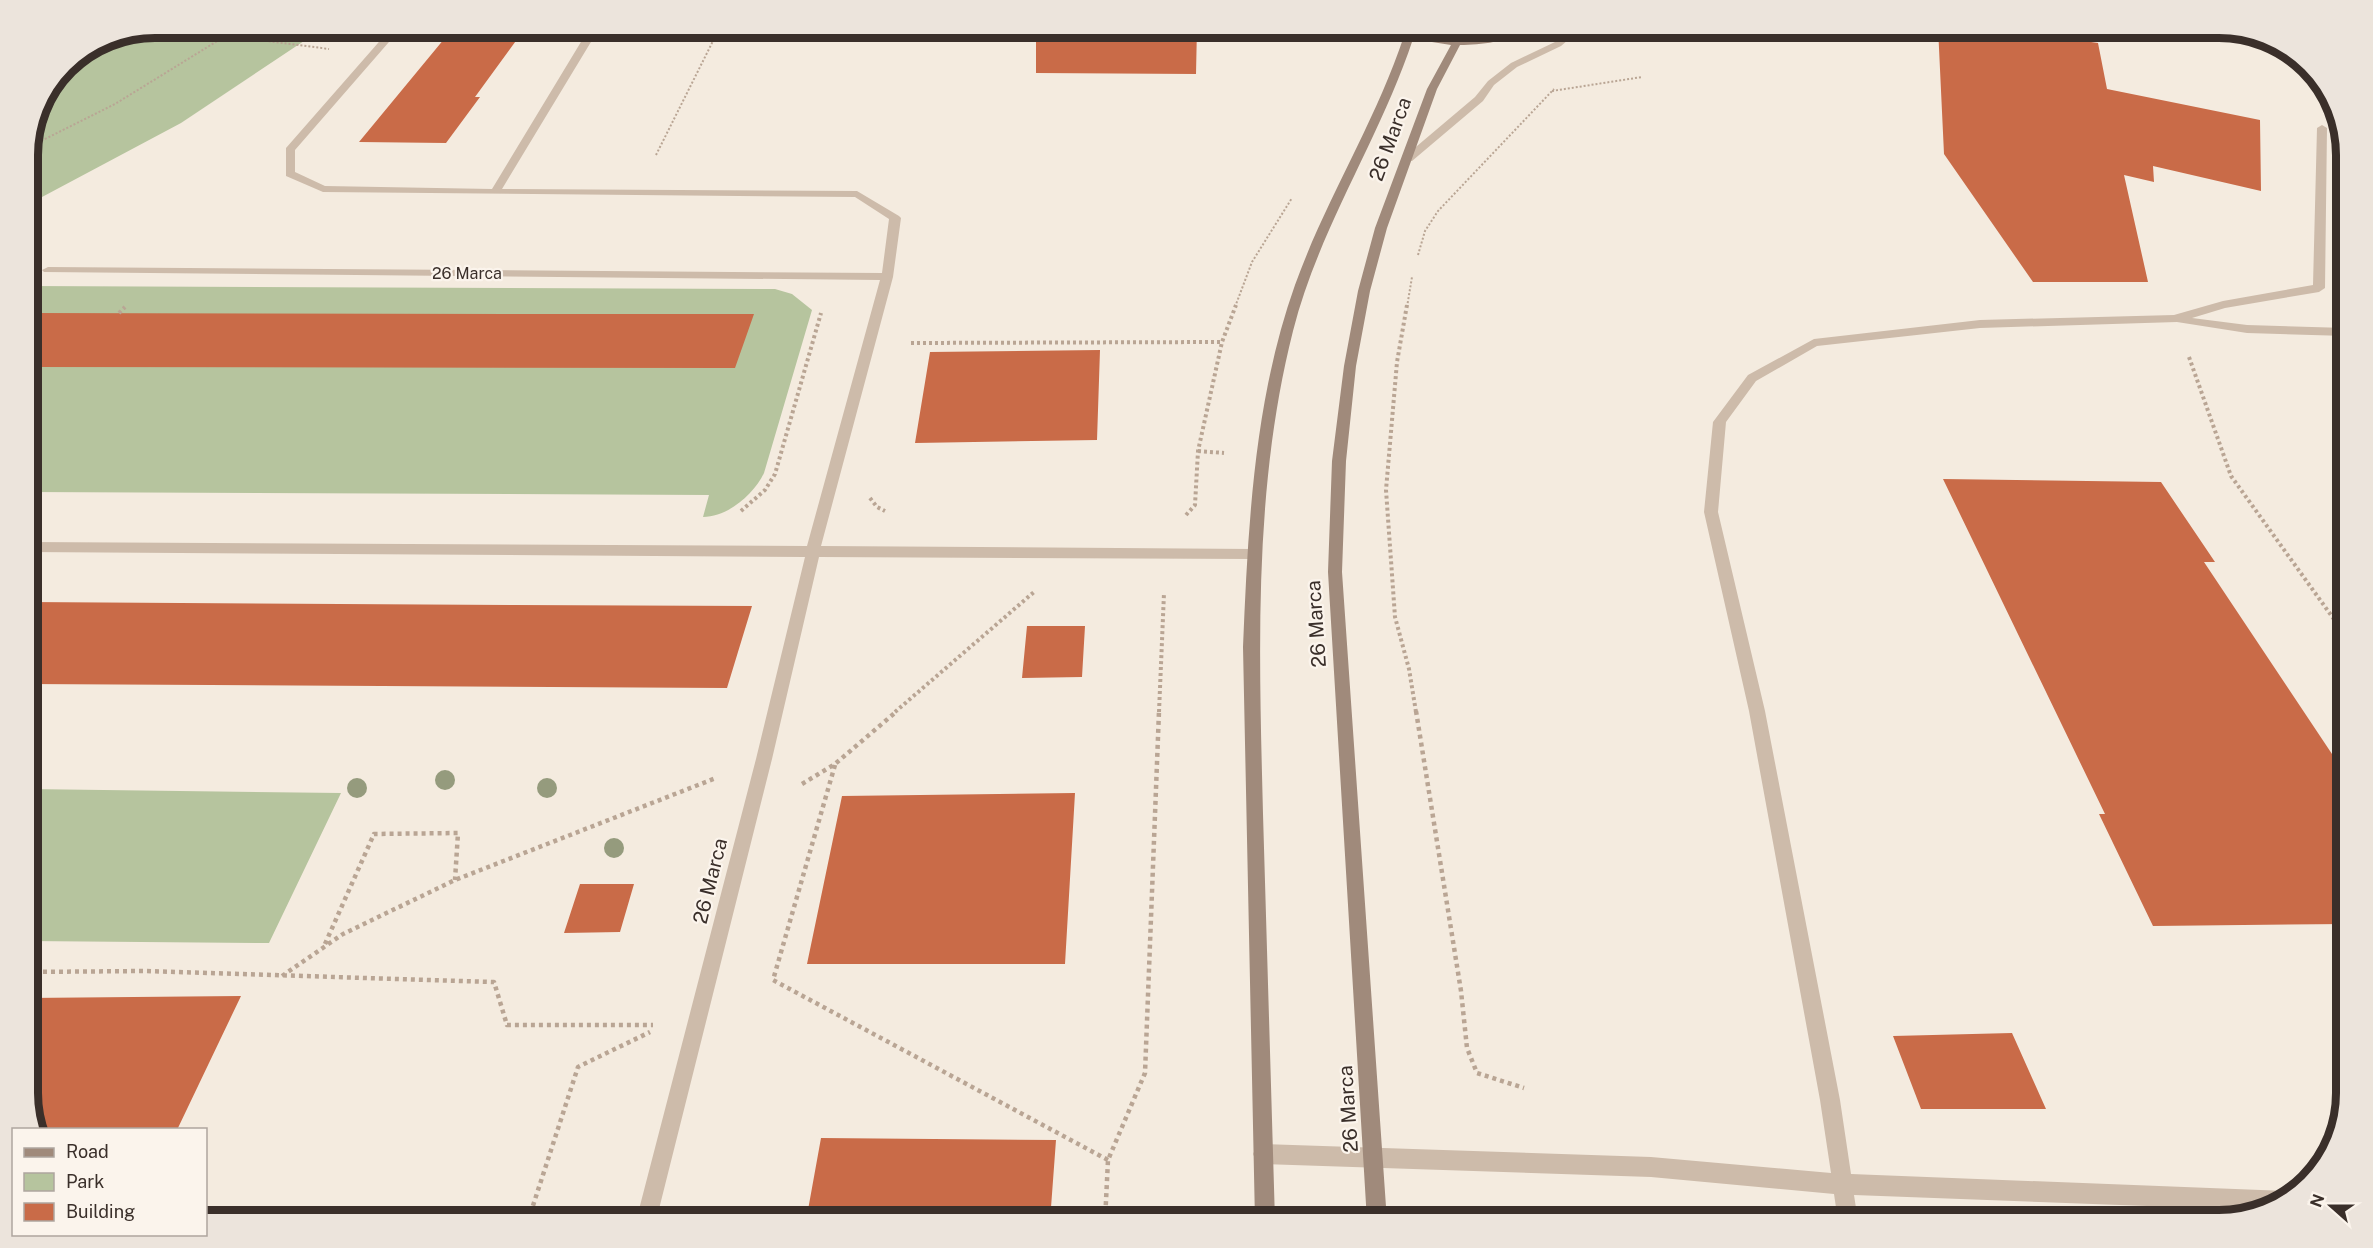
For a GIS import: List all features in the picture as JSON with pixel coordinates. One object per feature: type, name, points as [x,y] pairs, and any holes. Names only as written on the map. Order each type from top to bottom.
[{"type":"main road","name":"26 Marca","points":[[1264,1210],[1251,647],[1253,554],[1265,456],[1284,337],[1324,228],[1401,65],[1408,38]]},
{"type":"main road","points":[[1425,38],[1457,42],[1496,38]]},
{"type":"main road","name":"26 Marca","points":[[1376,1210],[1335,572],[1340,462],[1350,366],[1364,291],[1381,228],[1432,88],[1457,42]]},
{"type":"street","name":"26 Marca","points":[[387,38],[290,150],[290,174],[323,189],[857,194],[895,218],[887,277],[813,551],[764,759],[649,1210]]},
{"type":"street","points":[[495,192],[588,38]]},
{"type":"street","points":[[1408,159],[1479,99],[1491,83],[1514,65],[1558,44],[1565,38]]},
{"type":"street","points":[[2175,319],[2223,305],[2319,288],[2322,128]]},
{"type":"street","name":"26 Marca","points":[[48,270],[887,277]]},
{"type":"street","points":[[1846,1210],[1830,1100],[1757,711],[1711,512],[1720,422],[1752,378],[1814,343],[1980,324],[2175,319],[2247,329],[2335,332]]},
{"type":"street","points":[[38,547],[1253,554]]},
{"type":"street","points":[[1263,1154],[1651,1167],[1841,1184],[2265,1200]]},
{"type":"path","points":[[39,142],[115,104],[225,38]]},
{"type":"path","points":[[246,38],[299,44]]},
{"type":"path","points":[[638,193],[715,38]]},
{"type":"path","points":[[1552,92],[1642,77]]},
{"type":"path","points":[[1417,259],[1425,231],[1438,211],[1557,85]]},
{"type":"path","points":[[1106,1210],[1108,1160],[1145,1073],[1165,553],[1173,527],[1195,505],[1198,451],[1222,342],[1252,262],[1296,192]]},
{"type":"path","points":[[1414,268],[1397,362],[1386,490],[1395,617],[1409,669],[1461,991],[1467,1048],[1478,1073],[1524,1088]]},
{"type":"path","points":[[705,551],[718,522],[746,508],[765,490],[775,474],[823,307]]},
{"type":"path","points":[[2175,319],[2231,476],[2336,621]]},
{"type":"path","points":[[905,343],[1222,342]]},
{"type":"path","points":[[1198,451],[1232,453]]},
{"type":"path","points":[[865,492],[877,507],[893,514]]},
{"type":"path","points":[[750,815],[835,765],[1038,588]]},
{"type":"path","points":[[280,976],[344,934],[455,880],[764,759]]},
{"type":"path","points":[[835,765],[773,980],[1108,1160]]},
{"type":"path","points":[[324,946],[374,834],[458,833],[455,880]]},
{"type":"path","points":[[38,972],[98,970],[400,982],[494,982],[507,1025],[662,1026],[578,1066],[532,1210]]},
{"type":"green space","points":[[147,38],[308,38],[181,123],[38,199],[38,147],[41,124],[46,110],[67,77],[96,53],[124,41]]},
{"type":"green space","points":[[38,286],[775,289],[792,294],[812,310],[764,473],[754,489],[731,509],[703,517],[709,495],[38,492]]},
{"type":"green space","points":[[38,789],[341,793],[269,943],[38,941]]},
{"type":"building","points":[[445,38],[518,38],[475,97],[480,97],[446,143],[359,142]]},
{"type":"building","points":[[1036,38],[1197,38],[1196,74],[1036,73]]},
{"type":"building","points":[[1939,38],[2063,38],[2098,43],[2107,89],[2260,120],[2261,191],[2153,166],[2154,182],[2124,175],[2148,282],[2033,282],[1944,154]]},
{"type":"building","points":[[38,313],[754,314],[735,368],[38,367]]},
{"type":"building","points":[[1100,350],[1097,440],[915,443],[930,352]]},
{"type":"building","points":[[1943,479],[2161,482],[2215,562],[2204,562],[2336,759],[2336,924],[2153,926],[2099,814],[2105,814]]},
{"type":"building","points":[[38,602],[752,606],[727,688],[38,684]]},
{"type":"building","points":[[1027,626],[1085,626],[1082,677],[1022,678]]},
{"type":"building","points":[[1075,793],[1065,964],[807,964],[842,796]]},
{"type":"building","points":[[580,884],[634,884],[620,932],[564,933]]},
{"type":"building","points":[[241,996],[178,1128],[43,1128],[38,1101],[38,998]]},
{"type":"building","points":[[2012,1033],[2046,1109],[1921,1109],[1893,1036]]},
{"type":"building","points":[[821,1138],[1056,1140],[1051,1210],[808,1210]]}]
